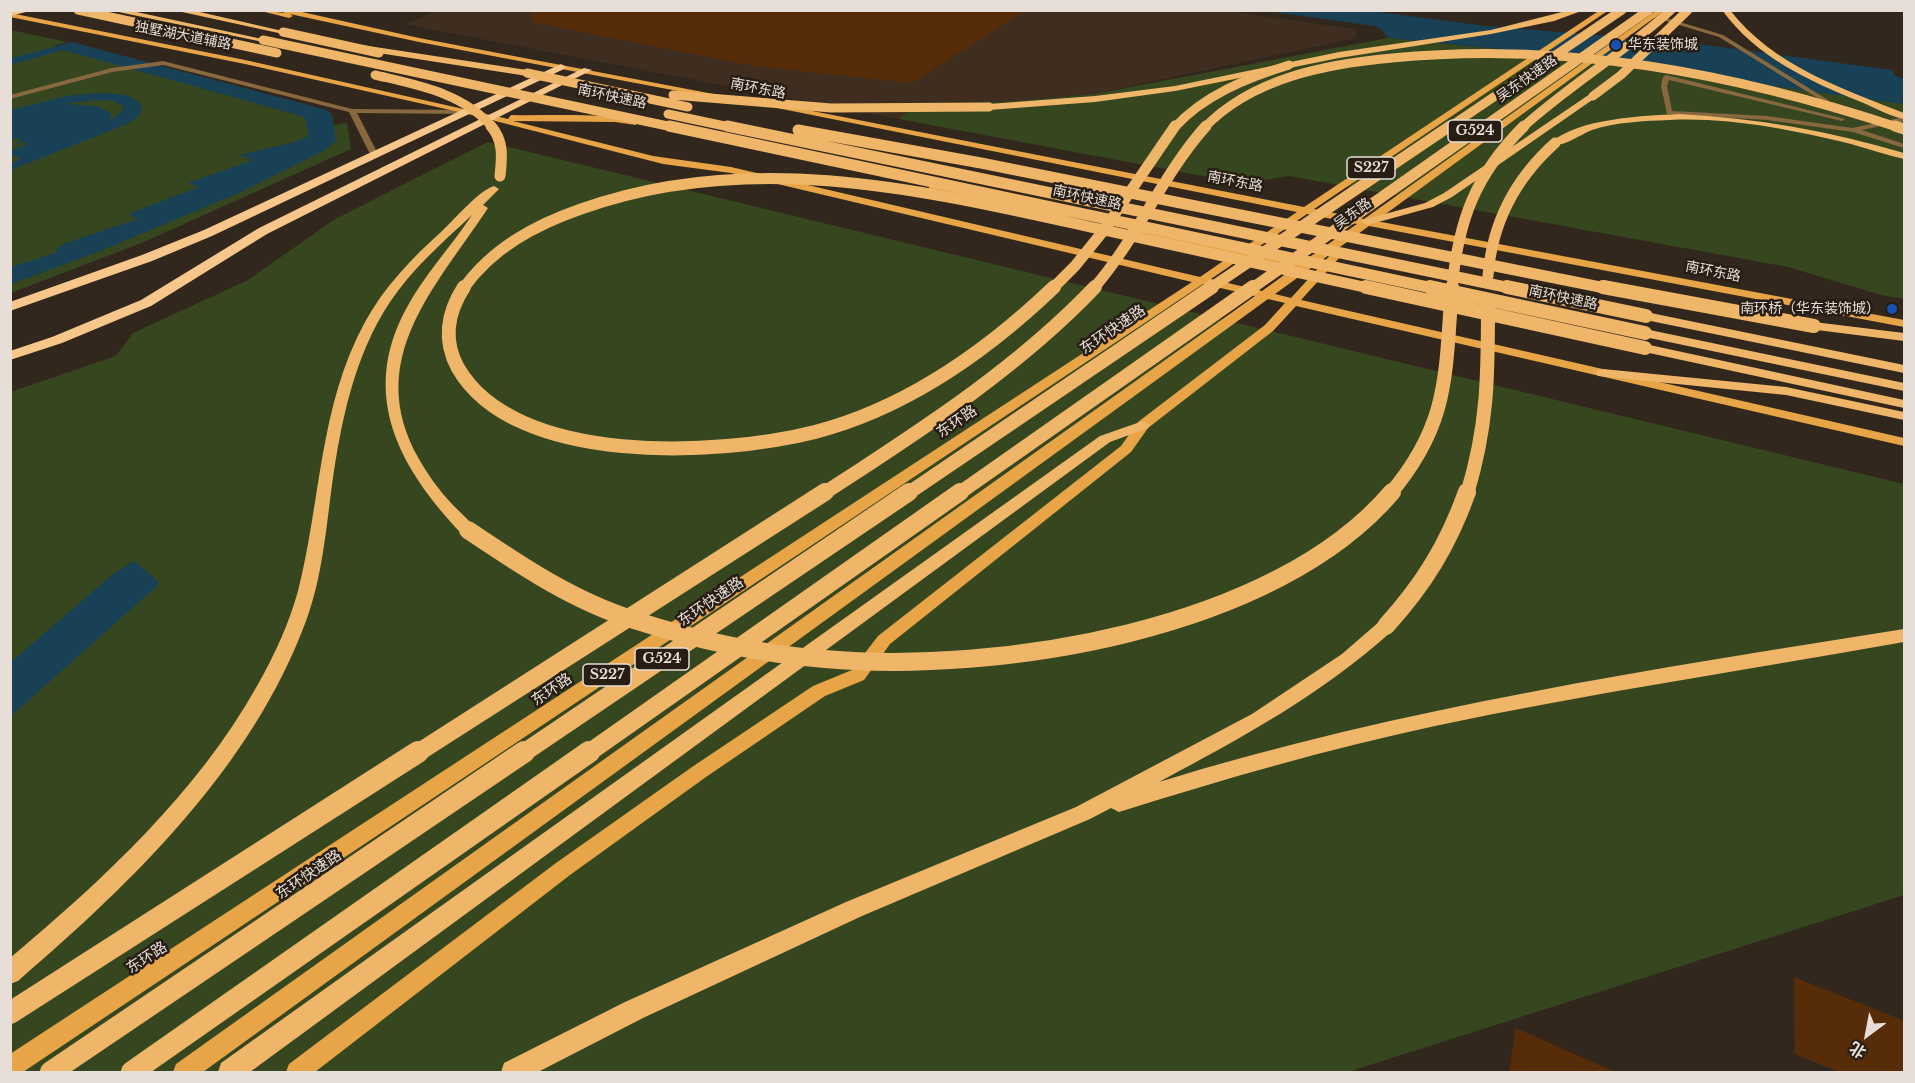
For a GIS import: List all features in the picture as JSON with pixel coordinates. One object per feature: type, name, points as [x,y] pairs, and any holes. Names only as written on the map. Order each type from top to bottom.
[{"type":"highway","points":[[78,10],[291,57]]},
{"type":"highway","name":"南环快速路","points":[[112,10],[1905,387]]},
{"type":"highway","name":"南环快速路","points":[[177,10],[455,70],[1905,369]]},
{"type":"highway","points":[[350,46],[676,95],[738,102],[841,108],[924,109],[1017,106],[1096,99],[1202,84],[1362,51],[1539,23],[1580,10]]},
{"type":"highway","name":"吴东快速路","points":[[1274,245],[1622,10]]},
{"type":"highway","points":[[367,73],[441,93],[462,102],[487,120],[498,134],[503,149],[503,167],[494,189],[412,310],[398,344],[392,379],[395,417],[408,455],[432,493],[468,530],[516,566],[576,597],[646,624],[726,644],[803,656],[882,662],[962,661],[1039,653],[1156,626],[1226,602],[1287,573],[1314,557],[1345,535],[1379,506],[1410,471],[1438,418],[1446,383],[1456,254],[1463,221],[1480,179],[1516,134],[1559,98],[1635,42],[1671,10]]},
{"type":"highway","points":[[1367,222],[1429,205],[1448,195],[1621,75],[1688,10]]},
{"type":"highway","points":[[1726,10],[1742,30],[1777,57],[1905,118]]},
{"type":"highway","name":"吴东快速路","points":[[1303,260],[1652,13]]},
{"type":"highway","points":[[10,14],[26,14]]},
{"type":"highway","points":[[10,1013],[850,476],[983,386],[1029,350],[1094,288],[1116,260],[1195,137],[1222,112],[1257,90],[1305,73],[1382,58],[1448,53],[1544,55],[1620,61],[1726,79],[1819,102],[1905,129]]},
{"type":"highway","points":[[1289,65],[1239,83],[1189,113],[1161,143],[1131,194],[1109,222],[1102,232],[1095,241],[1056,286],[991,343],[952,372],[905,399],[865,416],[801,435],[722,448],[660,449],[592,442],[538,427],[495,406],[470,386],[454,364],[448,341],[449,317],[466,284],[496,253],[538,226],[587,206],[660,186],[697,180],[790,177],[871,184],[1011,210],[1092,228],[1103,230],[1426,300],[1622,343],[1905,404]]},
{"type":"highway","points":[[10,306],[147,258],[375,156],[561,67]]},
{"type":"highway","points":[[10,356],[57,340],[146,303],[263,231],[587,70]]},
{"type":"highway","points":[[527,73],[795,129],[981,163],[1706,308],[1822,328],[1905,337]]},
{"type":"highway","points":[[513,1072],[634,1010],[854,909],[1083,813],[1259,719],[1349,659],[1411,600],[1442,551],[1465,496],[1483,428],[1489,375],[1488,272],[1492,248],[1509,199],[1527,170],[1542,154],[1570,135],[1600,126],[1636,120],[1680,118],[1736,121],[1796,129],[1905,156]]},
{"type":"highway","points":[[10,973],[66,925],[165,825],[199,785],[249,717],[289,642],[304,595],[315,554],[334,430],[361,341],[378,311],[428,249],[494,189]]},
{"type":"highway","name":"东环快速路","points":[[51,1072],[1274,245]]},
{"type":"highway","name":"G524","points":[[132,1072],[1303,260]]},
{"type":"highway","points":[[1603,373],[1786,391],[1905,416]]},
{"type":"highway","points":[[230,1072],[1105,439],[1143,425]]},
{"type":"highway","points":[[1083,813],[1278,755],[1407,724],[1615,684],[1905,636]]},
{"type":"main road","points":[[260,10],[561,67]]},
{"type":"main road","points":[[281,10],[357,28]]},
{"type":"main road","name":"吴东路","points":[[1202,281],[1541,56],[1606,10]]},
{"type":"main road","name":"吴东路","points":[[1267,296],[1303,260],[1367,222],[1634,32],[1652,13],[1662,10]]},
{"type":"main road","name":"独墅湖大道辅路","points":[[26,14],[468,112]]},
{"type":"main road","name":"独墅湖大道辅路","points":[[70,17],[197,47],[245,62]]},
{"type":"main road","name":"南环东路","points":[[561,67],[587,70],[1307,211],[1905,324]]},
{"type":"main road","points":[[468,112],[522,128],[654,158],[731,170],[830,195],[1905,442]]},
{"type":"main road","points":[[491,118],[615,119],[1242,254],[1303,260]]},
{"type":"main road","points":[[297,1072],[562,869],[699,772],[819,691],[858,675],[884,640],[1126,449],[1143,425],[1269,328],[1367,222]]},
{"type":"main road","name":"东环路","points":[[10,1068],[1202,281]]},
{"type":"main road","name":"S227","points":[[184,1072],[1267,296]]},
{"type":"lane","points":[[1632,10],[1652,13],[1706,30],[1734,44],[1826,101],[1852,130]]},
{"type":"lane","points":[[10,97],[112,70],[163,63],[352,111],[468,112]]},
{"type":"lane","points":[[1842,119],[1666,78],[1664,86],[1669,113],[1767,118],[1852,130],[1905,146]]},
{"type":"lane","points":[[352,111],[375,156]]},
{"type":"lane","points":[[1852,130],[1905,118]]},
{"type":"shaded area","points":[[442,10],[1221,10],[1355,29],[1356,38],[1094,94],[1017,101],[915,105],[899,119],[403,24]]},
{"type":"green space","points":[[11,30],[67,42],[53,46],[334,125],[347,123],[351,149],[144,242],[11,293]]},
{"type":"green space","points":[[1388,38],[1510,50],[1904,104],[1904,299],[1881,295],[1788,267],[1289,176],[1253,182],[1229,181],[899,119],[915,105],[1017,101],[1094,94]]},
{"type":"green space","points":[[488,142],[1904,484],[1904,895],[1353,1072],[11,1072],[10,392],[116,356],[133,333],[248,280],[335,219]]},
{"type":"water","points":[[1266,11],[1370,11],[1486,26],[1683,42],[1892,70],[1894,75],[1904,79],[1903,104],[1510,50],[1388,38],[1382,30],[1375,26]]},
{"type":"water","points":[[72,42],[327,110],[332,115],[336,141],[325,150],[239,193],[105,249],[11,284],[11,267],[58,252],[55,250],[66,243],[135,220],[137,218],[129,215],[133,212],[199,187],[188,183],[253,160],[239,155],[291,143],[309,136],[305,118],[302,116],[63,50],[11,65],[11,58]]},
{"type":"water","points":[[97,93],[122,95],[133,98],[142,106],[140,115],[127,124],[11,170],[11,163],[20,159],[11,154],[11,150],[28,144],[23,142],[11,146],[21,141],[16,138],[11,140],[11,110],[66,96]],"holes":[[[95,100],[113,101],[123,106],[123,110],[111,120],[110,112],[96,106],[63,104]]]},
{"type":"water","points":[[134,561],[159,582],[157,586],[11,716],[11,662],[113,574]]},
{"type":"building","points":[[534,10],[1026,10],[912,83],[754,66],[532,22]]},
{"type":"building","points":[[1794,977],[1905,1021],[1905,1072],[1839,1072],[1795,1054]]},
{"type":"building","points":[[1516,1028],[1615,1072],[1509,1072]]},
{"type":"place","name":"华东装饰城","points":[[1616,45]]},
{"type":"place","name":"南环桥（华东装饰城）","points":[[1892,309]]}]
